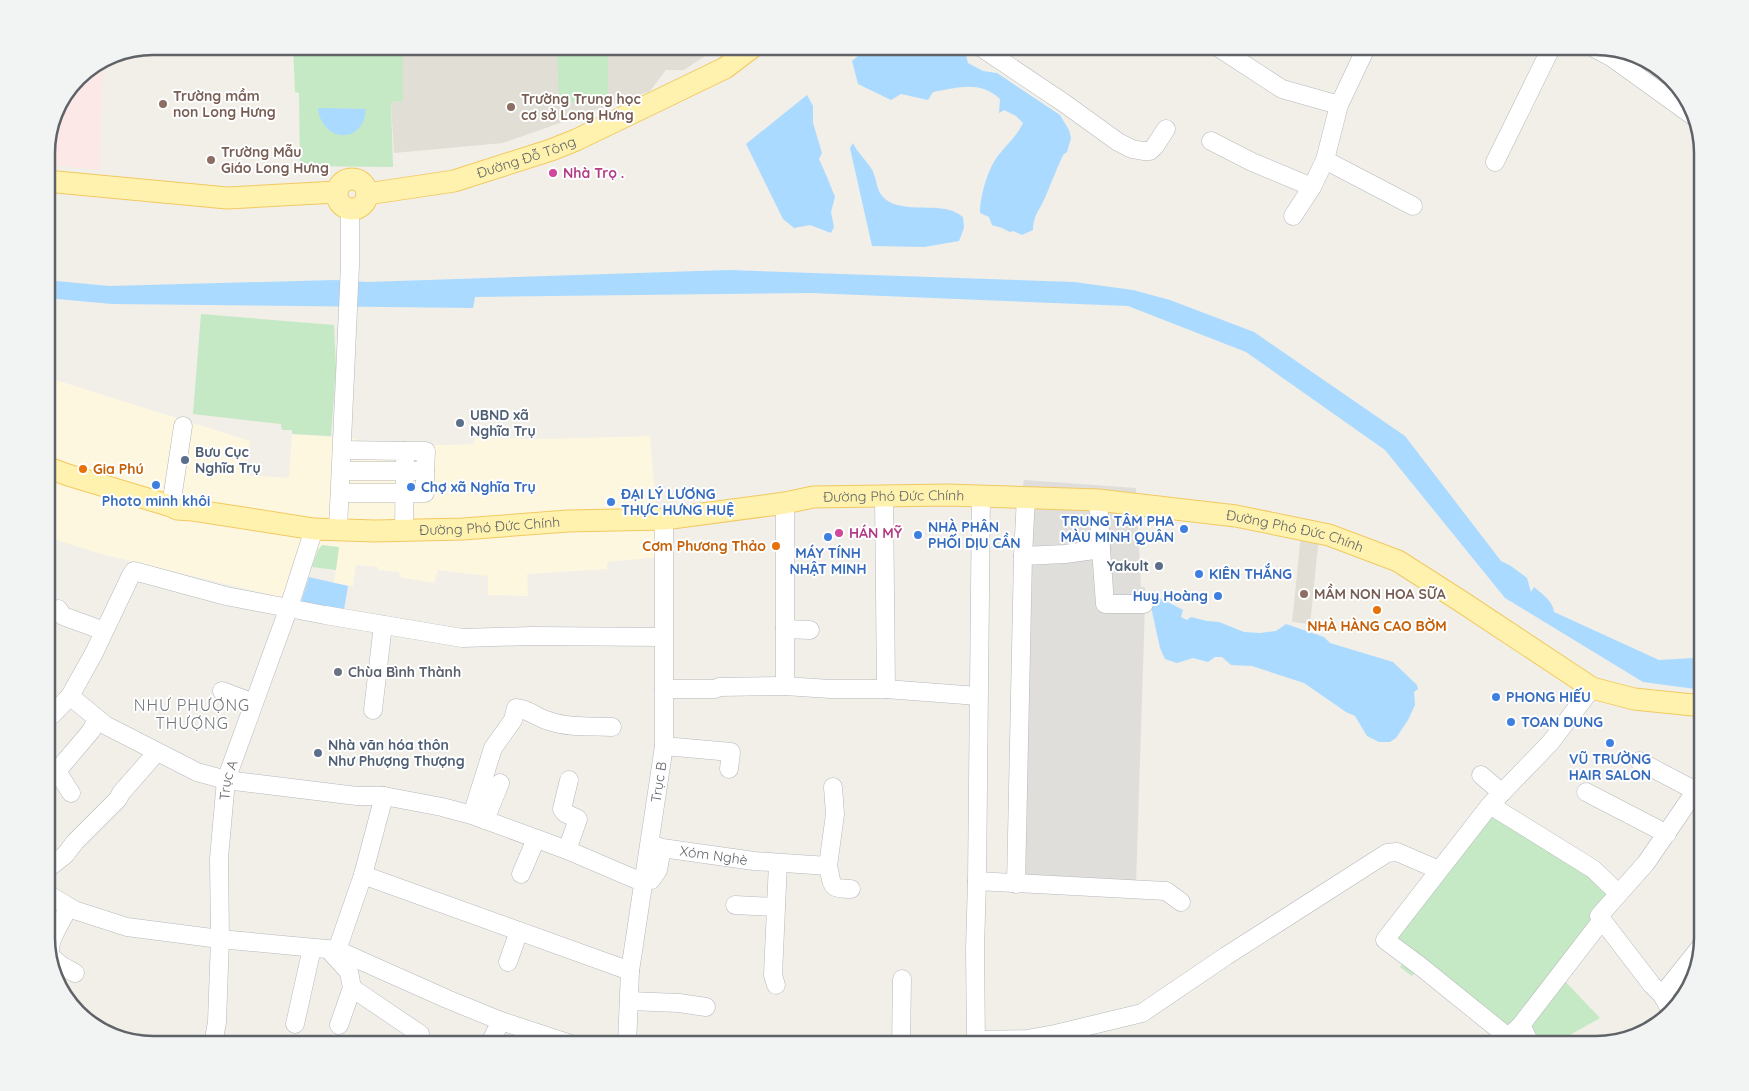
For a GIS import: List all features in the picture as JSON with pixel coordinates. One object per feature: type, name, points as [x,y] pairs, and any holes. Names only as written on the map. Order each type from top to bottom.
[{"type":"main road","name":"Đường Đỗ Tông","points":[[344,200],[342,183],[351,179],[362,183],[366,194],[454,181],[568,144],[725,68],[742,55]]},
{"type":"main road","points":[[55,182],[227,198],[344,200]]},
{"type":"main road","name":"Đường Phó Đức Chính","points":[[55,471],[177,509],[314,529],[374,531],[462,529],[568,521],[664,519],[785,503],[813,497],[981,496],[1098,500],[1236,516],[1329,535],[1398,562],[1592,688],[1634,699],[1694,705]]},
{"type":"street","points":[[992,55],[1118,142],[1132,149],[1150,151],[1166,129]]},
{"type":"street","points":[[1230,55],[1282,89],[1339,106]]},
{"type":"street","points":[[1293,216],[1312,187],[1325,160],[1339,106],[1363,55]]},
{"type":"street","points":[[1495,162],[1548,55]]},
{"type":"street","points":[[1609,56],[1669,90]]},
{"type":"street","points":[[1211,141],[1252,162],[1312,187]]},
{"type":"street","points":[[1325,160],[1413,206]]},
{"type":"street","points":[[338,529],[350,265],[344,200]]},
{"type":"street","points":[[171,506],[183,426]]},
{"type":"street","points":[[340,493],[425,494],[426,451],[342,450]]},
{"type":"street","points":[[404,530],[405,450]]},
{"type":"street","points":[[341,471],[425,471]]},
{"type":"street","points":[[884,496],[886,689]]},
{"type":"street","points":[[976,1036],[975,948],[981,496]]},
{"type":"street","points":[[1016,884],[1026,497]]},
{"type":"street","points":[[1098,500],[1105,604],[1144,604]]},
{"type":"street","points":[[785,503],[785,686]]},
{"type":"street","name":"Trục B","points":[[627,1036],[630,971],[642,882],[656,846],[664,746],[664,519]]},
{"type":"street","name":"Trục A","points":[[215,1036],[220,939],[219,858],[226,780],[289,607],[314,529]]},
{"type":"street","points":[[1023,556],[1065,554],[1101,549]]},
{"type":"street","points":[[55,712],[70,696],[134,571],[226,596],[289,607],[324,616],[462,638],[531,636],[663,637]]},
{"type":"street","points":[[58,609],[63,616],[104,632]]},
{"type":"street","points":[[373,710],[383,625]]},
{"type":"street","points":[[785,629],[810,630]]},
{"type":"street","points":[[664,689],[785,686],[830,689],[886,689],[978,696]]},
{"type":"street","points":[[1505,1036],[1420,966],[1385,940],[1496,799],[1550,743],[1592,688]]},
{"type":"street","points":[[222,691],[254,703]]},
{"type":"street","points":[[70,696],[105,725],[197,772],[226,780],[357,796],[384,796],[442,807],[567,850],[642,882]]},
{"type":"street","points":[[478,818],[493,748],[513,720],[516,708],[526,709],[548,721],[562,724],[612,727]]},
{"type":"street","points":[[71,793],[57,771],[91,731],[97,719]]},
{"type":"street","points":[[664,746],[731,752],[729,769]]},
{"type":"street","points":[[55,863],[65,855],[75,842],[118,799],[121,793],[158,752]]},
{"type":"street","points":[[1639,761],[1694,784]]},
{"type":"street","points":[[1481,775],[1496,799],[1593,869],[1618,893]]},
{"type":"street","points":[[567,850],[578,819],[565,813],[562,809],[569,780]]},
{"type":"street","points":[[478,818],[500,783]]},
{"type":"street","points":[[833,787],[834,814],[828,866],[834,886],[837,889],[851,889]]},
{"type":"street","points":[[1586,792],[1667,834]]},
{"type":"street","points":[[1691,962],[1666,1002],[1599,916],[1646,864],[1694,794]]},
{"type":"street","points":[[295,1024],[326,949],[363,875],[384,796]]},
{"type":"street","points":[[521,874],[536,839]]},
{"type":"street","name":"Xóm Nghè","points":[[656,846],[754,861],[828,866]]},
{"type":"street","points":[[1044,1036],[1142,1013],[1226,956],[1387,853],[1397,852],[1439,870]]},
{"type":"street","points":[[776,985],[774,976],[778,863]]},
{"type":"street","points":[[363,875],[630,971]]},
{"type":"street","points":[[977,881],[1166,891],[1180,902]]},
{"type":"street","points":[[55,898],[74,910],[127,927],[220,939],[326,949],[447,999],[548,1036]]},
{"type":"street","points":[[735,905],[776,907]]},
{"type":"street","points":[[55,933],[69,907]]},
{"type":"street","points":[[1514,1036],[1602,920]]},
{"type":"street","points":[[508,962],[519,931]]},
{"type":"street","points":[[326,949],[349,972],[352,988],[339,1025]]},
{"type":"street","points":[[58,962],[75,973]]},
{"type":"street","points":[[901,1036],[902,979]]},
{"type":"street","points":[[352,988],[420,1034]]},
{"type":"street","points":[[629,1001],[680,1003],[706,1008]]},
{"type":"street","points":[[493,1036],[501,1020]]},
{"type":"street","points":[[1521,1025],[1526,1036]]},
{"type":"shaded area","points":[[403,55],[706,55],[684,70],[666,70],[650,91],[503,143],[394,153],[391,102],[403,101]]},
{"type":"shaded area","points":[[103,69],[99,170],[55,165],[55,147],[60,122],[75,93],[88,79]]},
{"type":"shaded area","points":[[55,380],[250,441],[245,475],[289,478],[292,434],[357,439],[357,448],[474,444],[474,438],[548,439],[650,436],[660,557],[607,562],[607,569],[527,574],[528,596],[488,595],[488,576],[438,570],[434,583],[400,577],[399,572],[378,570],[378,567],[356,565],[353,586],[334,583],[339,548],[318,550],[301,602],[105,555],[55,540]]},
{"type":"shaded area","points":[[1024,480],[1136,488],[1141,587],[1145,587],[1145,605],[1136,885],[1016,884],[1022,492]]},
{"type":"shaded area","points":[[1301,535],[1319,537],[1310,624],[1292,622]]},
{"type":"green space","points":[[293,55],[403,55],[403,101],[391,102],[393,167],[300,166],[299,93],[295,92]]},
{"type":"green space","points":[[557,55],[608,55],[608,102],[559,103]]},
{"type":"green space","points":[[201,314],[334,325],[336,368],[331,436],[292,434],[292,430],[282,430],[281,424],[193,414]]},
{"type":"green space","points":[[322,545],[339,547],[336,570],[312,567],[318,550]]},
{"type":"green space","points":[[1490,805],[1618,893],[1559,975],[1600,1018],[1568,1036],[1504,1036],[1420,966],[1412,976],[1400,967],[1408,957],[1385,940]]},
{"type":"water","points":[[859,55],[966,55],[968,63],[983,71],[997,73],[1060,115],[1069,130],[1071,138],[1067,152],[1063,155],[1036,215],[1033,230],[1022,235],[1013,231],[1010,232],[992,225],[989,217],[980,213],[983,192],[990,169],[1023,123],[1016,116],[1004,110],[999,113],[1000,99],[984,89],[960,87],[933,92],[928,100],[901,94],[891,100],[858,84],[852,61]]},
{"type":"water","points":[[807,95],[813,106],[813,123],[822,153],[819,159],[835,197],[831,212],[834,227],[831,233],[810,225],[794,228],[783,219],[746,144]]},
{"type":"water","points":[[318,108],[366,109],[358,130],[342,135],[334,133],[326,127],[321,119]]},
{"type":"water","points":[[853,143],[873,171],[880,193],[886,200],[902,206],[941,208],[963,217],[964,228],[959,241],[924,247],[872,246],[850,148]]},
{"type":"water","points":[[729,270],[1074,282],[1133,290],[1170,300],[1254,332],[1405,436],[1501,561],[1527,578],[1531,592],[1534,587],[1544,595],[1552,604],[1554,612],[1659,660],[1694,658],[1694,689],[1643,682],[1505,598],[1385,450],[1246,352],[1128,306],[811,293],[475,297],[473,308],[112,304],[55,299],[55,281],[109,286],[334,280],[367,282]]},
{"type":"water","points":[[309,577],[348,586],[343,616],[301,602]]},
{"type":"water","points":[[1156,596],[1183,610],[1181,617],[1187,620],[1191,617],[1219,622],[1244,632],[1260,633],[1276,631],[1286,624],[1324,637],[1330,643],[1393,662],[1417,685],[1418,689],[1414,692],[1415,705],[1396,738],[1390,742],[1379,742],[1367,736],[1355,716],[1346,712],[1304,683],[1252,666],[1231,665],[1222,657],[1215,657],[1208,662],[1193,658],[1177,663],[1165,659],[1160,648],[1150,602]]},
{"type":"place","name":"Trường mầm non Long Hưng","points":[[163,104]]},
{"type":"place","name":"Trường Trung học cơ sở Long Hưng","points":[[511,107]]},
{"type":"place","name":"Trường Mẫu Giáo Long Hưng","points":[[211,160]]},
{"type":"place","name":"Nhà Trọ .","points":[[553,173]]},
{"type":"place","name":"UBND xã Nghĩa Trụ","points":[[460,423]]},
{"type":"place","name":"Bưu Cục Nghĩa Trụ","points":[[185,460]]},
{"type":"place","name":"Gia Phú","points":[[83,469]]},
{"type":"place","name":"Photo minh khôi","points":[[156,485]]},
{"type":"place","name":"Chợ xã Nghĩa Trụ","points":[[411,487]]},
{"type":"place","name":"ĐẠI LÝ LƯƠNG THỰC HƯNG HUỆ","points":[[611,502]]},
{"type":"place","name":"TRUNG TÂM PHA MÀU MINH QUÂN","points":[[1184,529]]},
{"type":"place","name":"HÁN MỸ","points":[[839,533]]},
{"type":"place","name":"NHÀ PHÂN PHỐI DỊU CẦN","points":[[918,535]]},
{"type":"place","name":"MÁY TÍNH NHẬT MINH","points":[[828,537]]},
{"type":"place","name":"Cơm Phương Thảo","points":[[776,546]]},
{"type":"place","name":"Yakult","points":[[1159,566]]},
{"type":"place","name":"KIÊN THẮNG","points":[[1199,574]]},
{"type":"place","name":"MẦM NON HOA SỮA","points":[[1304,594]]},
{"type":"place","name":"Huy Hoàng","points":[[1218,596]]},
{"type":"place","name":"NHÀ HÀNG CAO BỜM","points":[[1377,610]]},
{"type":"place","name":"Chùa Bình Thành","points":[[338,672]]},
{"type":"place","name":"PHONG HIẾU","points":[[1496,697]]},
{"type":"place","name":"TOAN DUNG","points":[[1511,722]]},
{"type":"place","name":"VŨ TRƯỜNG HAIR SALON","points":[[1610,743]]},
{"type":"place","name":"Nhà văn hóa thôn Như Phượng Thượng","points":[[318,753]]},
{"type":"district","name":"NHƯ PHƯỢNG THƯỢNG","points":[[192,714]]}]
